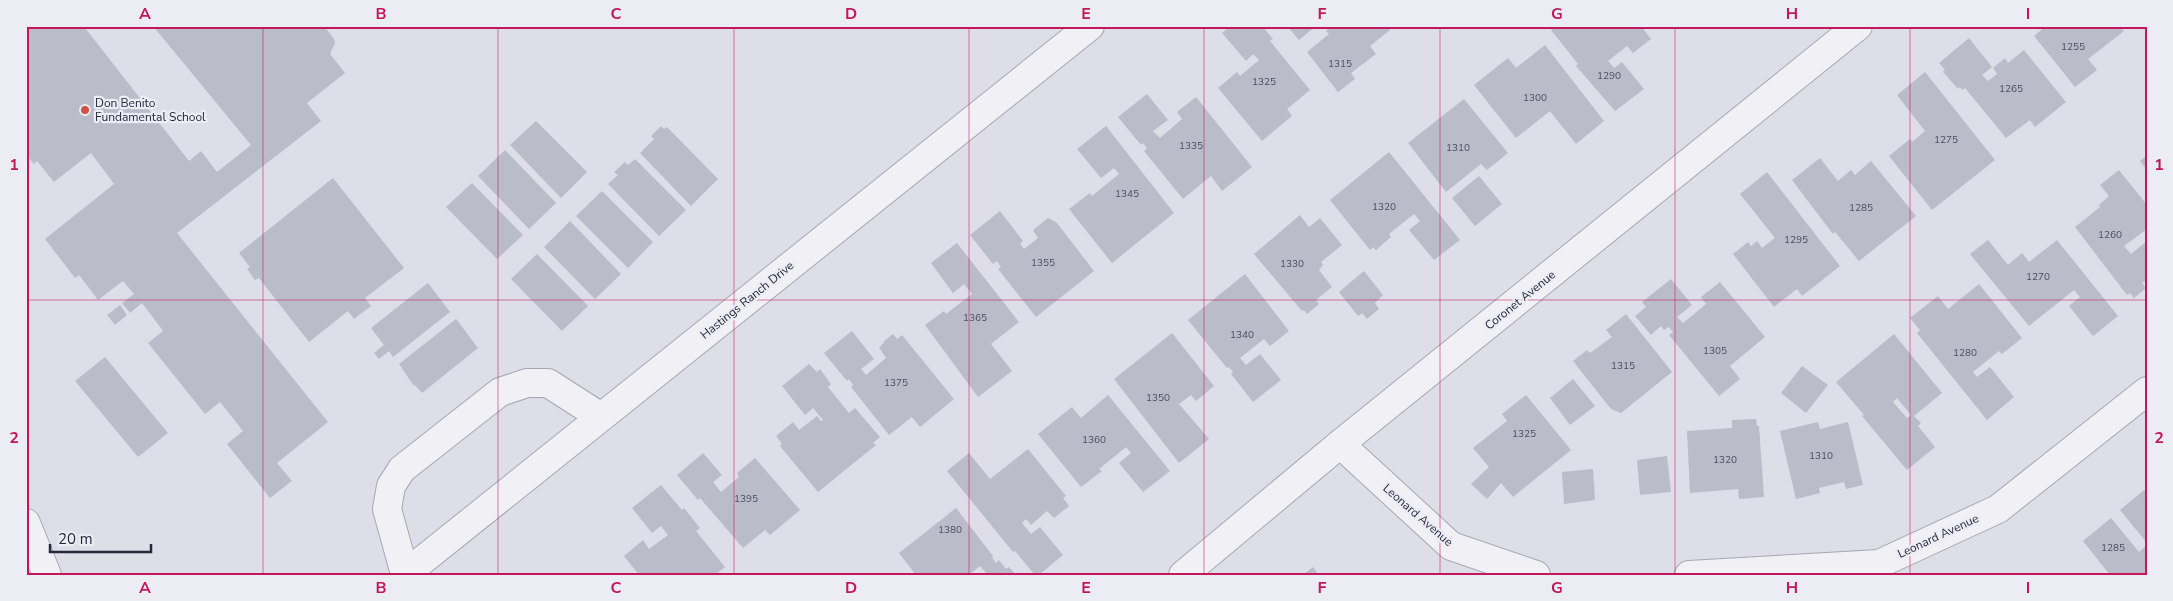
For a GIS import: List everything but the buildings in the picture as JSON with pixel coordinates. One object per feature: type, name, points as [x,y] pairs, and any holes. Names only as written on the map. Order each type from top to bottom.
[{"type":"street","name":"Hastings Ranch Drive","points":[[404,574],[1090,26]]},
{"type":"street","name":"Coronet Avenue","points":[[1183,575],[1340,444],[1858,26]]},
{"type":"street","points":[[404,574],[387,509],[390,486],[402,469],[500,392],[527,383],[548,383],[601,417]]},
{"type":"street","name":"Leonard Avenue","points":[[1689,575],[1878,564],[1998,509],[2147,392]]},
{"type":"street","name":"Leonard Avenue","points":[[1340,444],[1451,546],[1536,575]]},
{"type":"street","points":[[26,524],[47,575]]},
{"type":"place","name":"Don Benito Fundamental School","points":[[85,110]]}]
